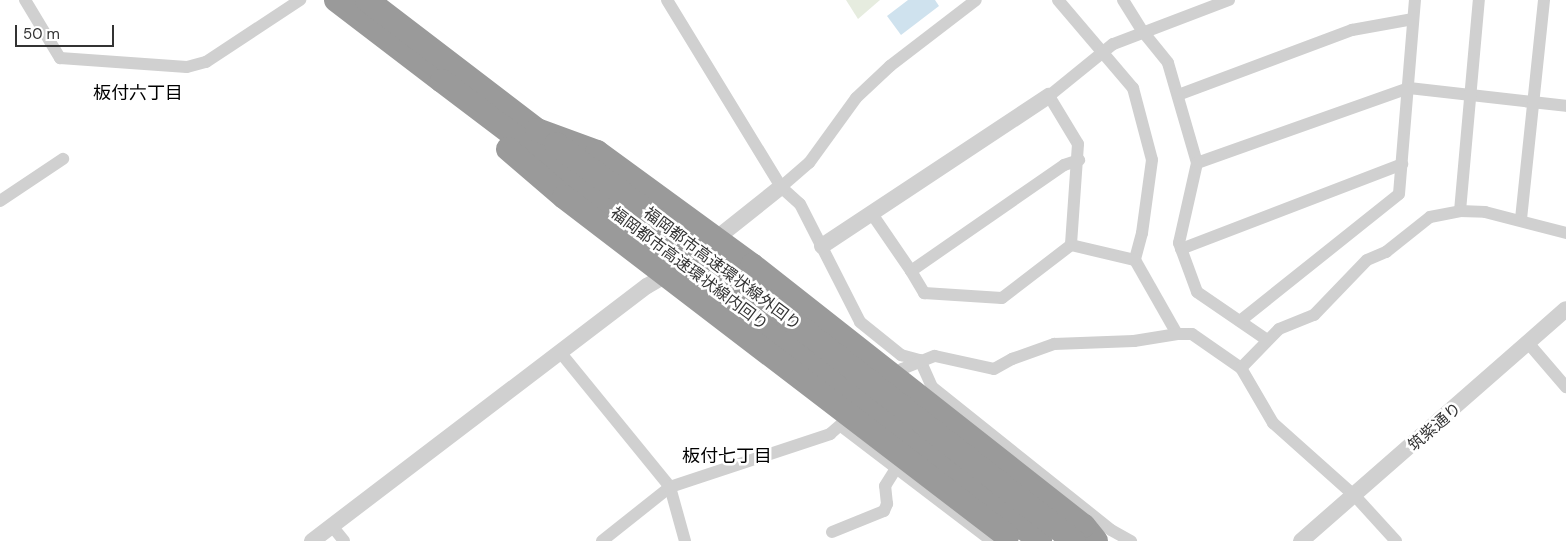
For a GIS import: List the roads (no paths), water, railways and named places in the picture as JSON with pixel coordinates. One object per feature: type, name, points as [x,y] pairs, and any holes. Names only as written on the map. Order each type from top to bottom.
[{"type":"highway","name":"福岡都市高速環状線内回り","points":[[336,0],[735,304],[1040,541]]},
{"type":"highway","name":"福岡都市高速環状線外回り","points":[[367,0],[537,130],[1085,536]]},
{"type":"highway","points":[[442,81],[518,159],[564,197],[1006,540]]},
{"type":"street","points":[[25,0],[60,58],[187,67],[206,62],[300,0]]},
{"type":"street","points":[[668,0],[781,187],[800,204],[860,322],[901,355],[920,360]]},
{"type":"street","points":[[312,541],[647,286],[694,256],[781,187],[809,163],[856,98],[890,66],[976,0]]},
{"type":"street","points":[[1058,0],[1133,88],[1152,160],[1142,233],[1135,260],[1177,334]]},
{"type":"street","points":[[1124,0],[1144,32],[1168,63],[1197,163],[1179,243],[1197,292],[1267,340]]},
{"type":"street","points":[[822,246],[1049,96],[1113,44],[1206,4],[1229,0]]},
{"type":"street","points":[[1240,321],[1400,194],[1415,0]]},
{"type":"street","points":[[1460,211],[1472,95],[1479,0]]},
{"type":"street","points":[[1521,219],[1544,0]]},
{"type":"street","points":[[1178,95],[1352,30],[1414,19]]},
{"type":"street","points":[[1197,163],[1409,88],[1566,106]]},
{"type":"street","points":[[872,214],[924,293],[1002,298],[1070,245],[1079,160],[1078,144],[1049,96]]},
{"type":"street","points":[[0,201],[63,159]]},
{"type":"street","points":[[911,271],[1064,165],[1079,160]]},
{"type":"street","points":[[1181,249],[1402,164]]},
{"type":"street","points":[[1241,368],[1279,329],[1314,315],[1367,260],[1386,252],[1430,218],[1460,211],[1521,219],[1566,233]]},
{"type":"street","points":[[1070,245],[1135,260]]},
{"type":"street","name":"筑紫通り","points":[[1301,541],[1355,496],[1566,310]]},
{"type":"street","points":[[602,541],[670,487],[830,434],[902,369],[920,360],[935,356],[994,369],[1012,359],[1054,344],[1134,341],[1177,334],[1192,334],[1241,368],[1273,423],[1337,483],[1355,496],[1396,541]]},
{"type":"street","points":[[1529,344],[1566,387]]},
{"type":"street","points":[[560,352],[670,487],[685,541]]},
{"type":"street","points":[[920,360],[932,387],[1111,530],[1131,541]]},
{"type":"street","points":[[841,426],[896,467],[1006,540]]},
{"type":"street","points":[[832,532],[884,511],[887,504],[885,486],[896,467]]},
{"type":"street","points":[[332,526],[344,541]]},
{"type":"water","points":[[908,0],[935,0],[939,6],[901,35],[887,16]]},
{"type":"district","name":"板付六丁目","points":[[138,93]]},
{"type":"district","name":"板付七丁目","points":[[727,456]]}]
